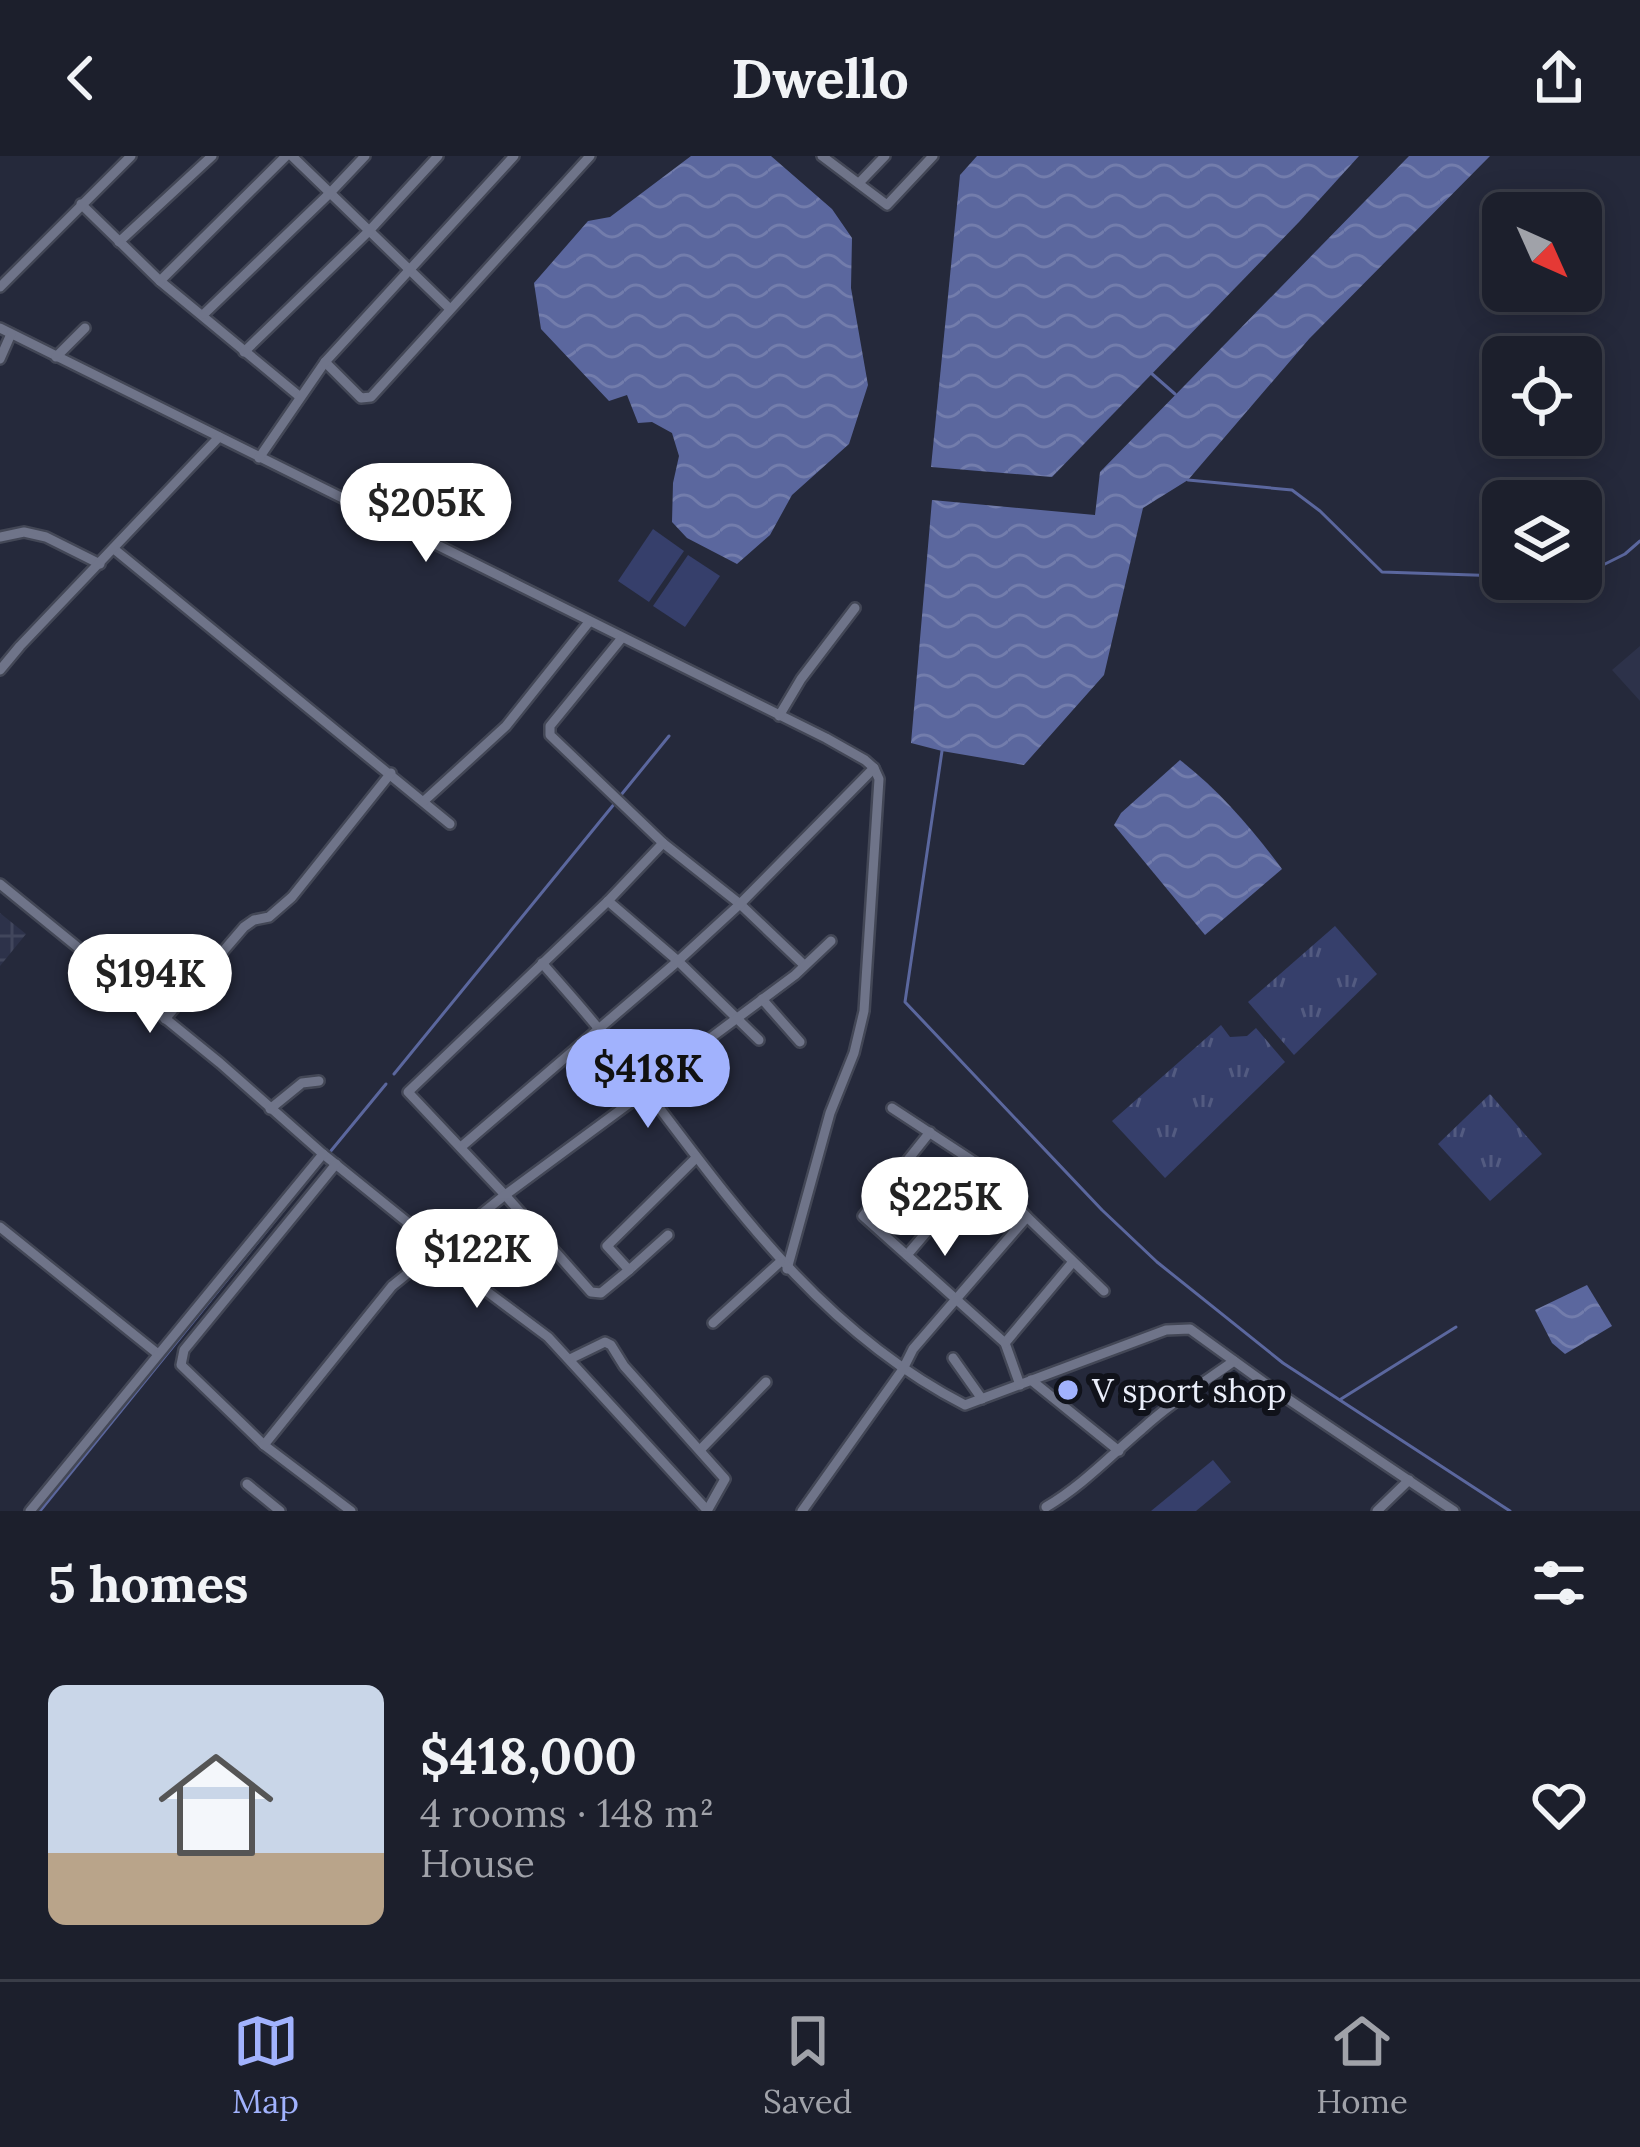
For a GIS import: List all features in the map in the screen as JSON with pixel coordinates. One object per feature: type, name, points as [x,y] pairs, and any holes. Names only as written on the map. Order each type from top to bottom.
[{"type":"street","points":[[0,287],[131,156]]},
{"type":"street","points":[[119,242],[212,156]]},
{"type":"street","points":[[160,280],[289,156],[449,308]]},
{"type":"street","points":[[204,314],[365,156]]},
{"type":"street","points":[[244,352],[438,156]]},
{"type":"street","points":[[259,458],[325,362],[514,156]]},
{"type":"street","points":[[325,362],[366,399],[590,156]]},
{"type":"street","points":[[823,156],[886,205],[933,156]]},
{"type":"street","points":[[860,182],[885,156]]},
{"type":"street","points":[[81,203],[160,280],[299,396]]},
{"type":"street","points":[[56,356],[85,328]]},
{"type":"street","points":[[0,359],[5,331],[826,739],[874,768],[879,779],[864,1011],[854,1052],[830,1112],[783,1265],[713,1323]]},
{"type":"street","points":[[0,670],[219,437]]},
{"type":"street","points":[[0,537],[24,532],[46,537],[100,565]]},
{"type":"street","points":[[114,549],[450,824]]},
{"type":"street","points":[[779,716],[855,608]]},
{"type":"street","points":[[424,801],[506,726],[589,622]]},
{"type":"street","points":[[621,639],[549,729],[550,735],[663,843],[740,904],[804,965]]},
{"type":"street","points":[[461,1147],[678,961],[874,768]]},
{"type":"street","points":[[165,1018],[244,927],[292,897],[391,773]]},
{"type":"street","points":[[663,843],[409,1089],[591,1292],[601,1294],[668,1235]]},
{"type":"street","points":[[0,884],[220,1063],[485,1290],[548,1337],[707,1511],[725,1479],[608,1342],[570,1359]]},
{"type":"street","points":[[608,901],[759,1040]]},
{"type":"street","points":[[264,1445],[392,1286],[810,963],[832,941]]},
{"type":"street","points":[[542,963],[783,1265],[842,1319],[934,1390],[965,1406],[1166,1330],[1190,1329],[1454,1511]]},
{"type":"street","points":[[762,999],[800,1042]]},
{"type":"street","points":[[270,1108],[302,1083],[319,1081]]},
{"type":"street","points":[[892,1108],[982,1167],[1104,1291]]},
{"type":"street","points":[[930,1132],[862,1216],[1005,1343],[1025,1383],[1119,1451]]},
{"type":"street","points":[[629,1270],[608,1244],[696,1158]]},
{"type":"street","points":[[30,1511],[158,1354],[329,1159]]},
{"type":"street","points":[[329,1159],[181,1357],[181,1365],[264,1445],[351,1511]]},
{"type":"street","points":[[907,1255],[982,1167]]},
{"type":"street","points":[[802,1511],[913,1348],[1027,1217]]},
{"type":"street","points":[[0,1227],[158,1354]]},
{"type":"street","points":[[1005,1343],[1072,1263]]},
{"type":"street","points":[[953,1358],[982,1399]]},
{"type":"street","points":[[1046,1507],[1234,1361]]},
{"type":"street","points":[[700,1450],[766,1382]]},
{"type":"street","points":[[1377,1511],[1409,1480]]},
{"type":"street","points":[[247,1484],[274,1509]]},
{"type":"shaded area","points":[[1640,646],[1640,701],[1612,670]]},
{"type":"shaded area","points":[[0,913],[26,934],[0,966]]},
{"type":"green space","points":[[653,529],[684,551],[649,602],[618,581]]},
{"type":"green space","points":[[688,555],[720,576],[685,627],[653,606]]},
{"type":"green space","points":[[1335,926],[1377,974],[1294,1055],[1248,1002]]},
{"type":"green space","points":[[1221,1025],[1230,1037],[1247,1036],[1256,1028],[1285,1062],[1165,1178],[1112,1121]]},
{"type":"green space","points":[[1490,1094],[1542,1154],[1490,1201],[1438,1144]]},
{"type":"green space","points":[[1213,1460],[1231,1482],[1196,1511],[1151,1511]]},
{"type":"water","points":[[691,156],[771,156],[832,209],[852,238],[851,288],[868,385],[849,444],[792,495],[770,535],[737,564],[687,538],[672,522],[679,456],[672,433],[652,422],[638,423],[627,395],[609,401],[541,329],[534,283],[588,221],[610,217]]},
{"type":"water","points":[[977,156],[1359,156],[1052,477],[931,467],[960,175]]},
{"type":"water","points":[[1409,156],[1490,156],[1309,339],[1188,480],[1143,508],[1104,675],[1024,765],[911,743],[932,500],[1095,515],[1100,472]]},
{"type":"water","points":[[1180,760],[1235,811],[1282,869],[1205,935],[1114,825],[1121,813]]},
{"type":"water","points":[[1587,1285],[1612,1326],[1565,1354],[1552,1343],[1535,1310]]},
{"type":"waterway","points":[[1151,373],[1175,394]]},
{"type":"waterway","points":[[1188,480],[1292,490],[1382,572],[1482,575]]},
{"type":"waterway","points":[[1602,566],[1640,541]]},
{"type":"waterway","points":[[621,795],[669,736]]},
{"type":"waterway","points":[[942,751],[905,1002],[1157,1262],[1283,1363],[1510,1511]]},
{"type":"waterway","points":[[394,1074],[615,803]]},
{"type":"waterway","points":[[330,1152],[386,1084]]},
{"type":"waterway","points":[[40,1511],[324,1160]]},
{"type":"waterway","points":[[1341,1399],[1456,1327]]},
{"type":"place","name":"V sport shop","points":[[1068,1390]]}]
